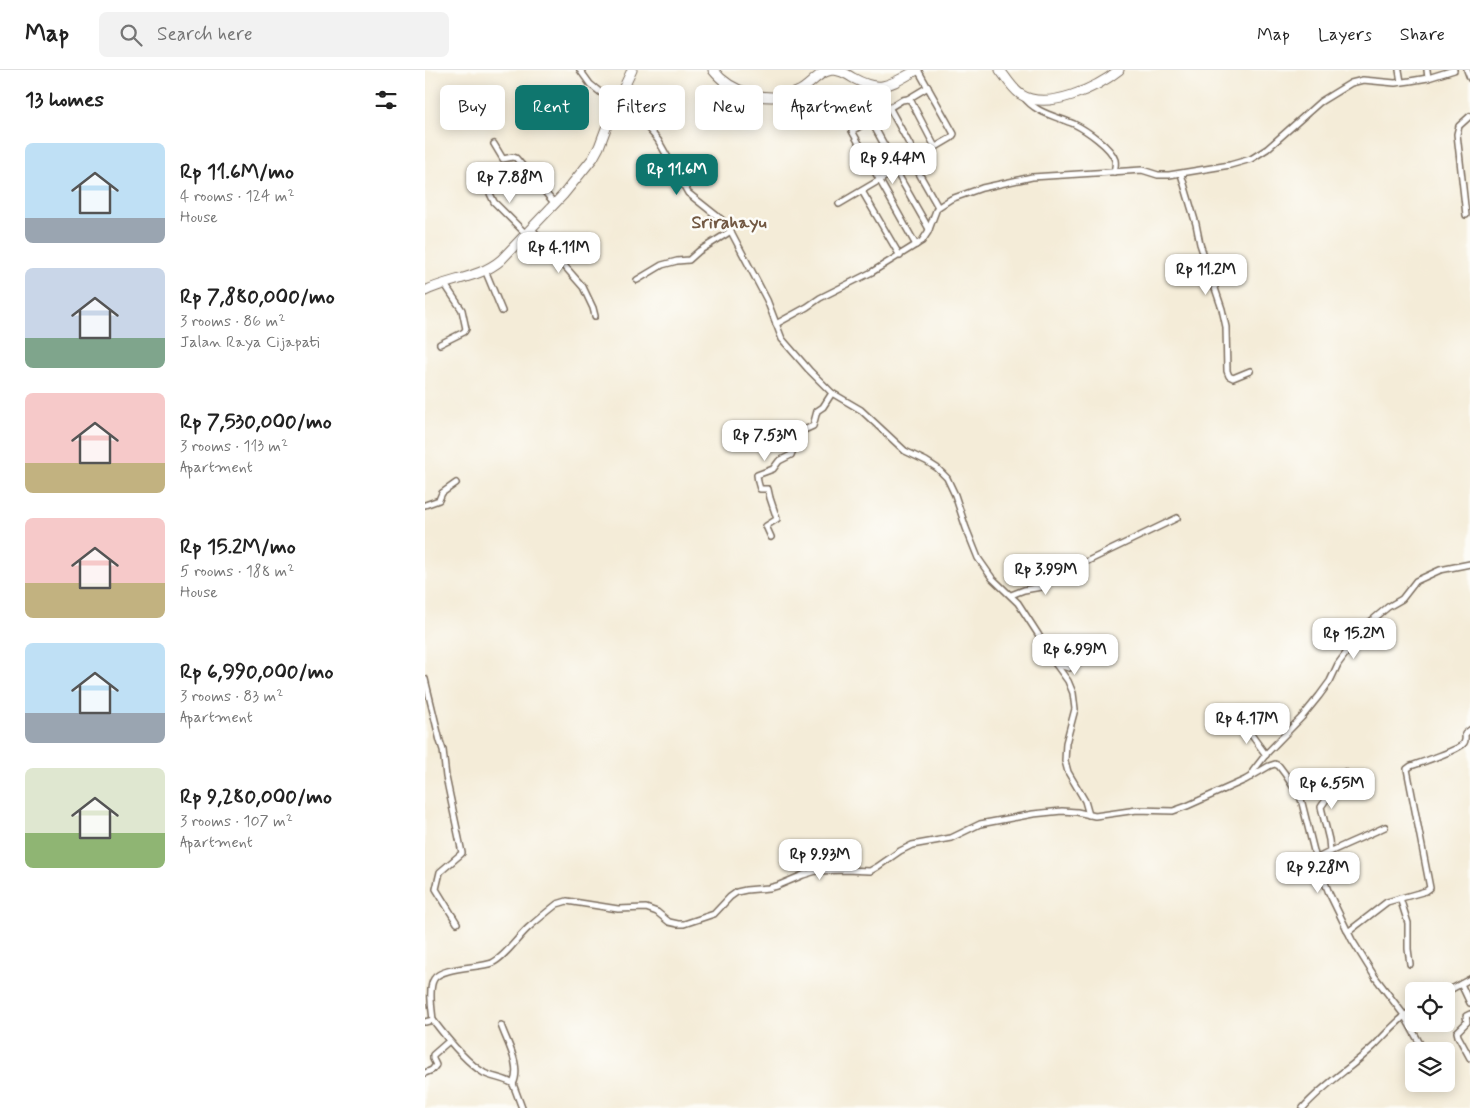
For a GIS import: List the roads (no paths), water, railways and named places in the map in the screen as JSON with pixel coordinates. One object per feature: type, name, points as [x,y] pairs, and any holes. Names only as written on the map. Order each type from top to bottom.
[{"type":"main road","points":[[625,85],[631,70]]},
{"type":"main road","points":[[713,70],[723,81],[731,86],[751,94],[768,97],[797,92],[821,73],[831,70],[839,71],[864,84],[875,87],[887,85],[917,70]]},
{"type":"main road","points":[[1000,70],[1012,86],[1022,95],[1032,99],[1043,100],[1076,94],[1105,81],[1119,70]]},
{"type":"main road","points":[[425,291],[485,270],[501,260],[555,204],[593,158],[606,130]]},
{"type":"street","points":[[579,70],[590,84],[599,91]]},
{"type":"street","points":[[839,204],[951,138],[954,134],[917,70]]},
{"type":"street","points":[[1399,70],[1401,82]]},
{"type":"street","points":[[1427,70],[1428,78]]},
{"type":"street","points":[[776,324],[820,298],[872,272],[923,241],[938,207],[951,198],[1032,176],[1142,170],[1158,175],[1181,174],[1238,163],[1258,155],[1320,102],[1351,83],[1370,80],[1401,82],[1428,78],[1454,70]]},
{"type":"street","points":[[1467,70],[1470,78]]},
{"type":"street","points":[[891,107],[927,87]]},
{"type":"street","points":[[1022,95],[1034,108],[1073,124],[1101,142],[1114,159],[1114,172]]},
{"type":"street","points":[[908,99],[911,101],[935,147]]},
{"type":"street","points":[[891,112],[914,159],[913,164],[938,207]]},
{"type":"street","points":[[1466,215],[1457,134],[1459,126],[1470,116]]},
{"type":"street","points":[[650,130],[658,140],[688,193],[721,219],[731,231],[767,300],[779,332],[787,346],[832,393],[861,410],[905,451],[937,468],[947,478],[978,558],[992,578],[1011,596],[1027,616],[1068,682],[1075,705],[1066,743],[1066,765],[1071,778],[1085,801],[1089,815]]},
{"type":"street","points":[[853,130],[852,133],[916,245]]},
{"type":"street","points":[[876,130],[929,229]]},
{"type":"street","points":[[494,144],[503,159],[516,158],[555,204]]},
{"type":"street","points":[[1181,174],[1200,244],[1224,318],[1227,371],[1229,376],[1234,378],[1250,371]]},
{"type":"street","points":[[484,181],[494,202],[528,231],[583,287],[595,316]]},
{"type":"street","points":[[862,191],[900,256]]},
{"type":"street","points":[[637,280],[662,265],[689,260],[699,251],[731,231]]},
{"type":"street","points":[[485,270],[502,311]]},
{"type":"street","points":[[440,344],[466,329],[461,309],[444,283]]},
{"type":"street","points":[[771,537],[766,526],[777,519],[769,498],[768,489],[760,489],[757,475],[773,469],[779,461],[791,455],[795,445],[801,442],[802,432],[813,426],[817,411],[823,407],[832,393]]},
{"type":"street","points":[[425,506],[439,500],[442,493],[456,483]]},
{"type":"street","points":[[1011,596],[1024,590],[1041,588],[1076,566],[1177,518]]},
{"type":"street","points":[[1251,777],[1253,771],[1266,754],[1302,717],[1319,696],[1330,681],[1338,664],[1370,622],[1388,607],[1402,599],[1416,581],[1440,570],[1470,564]]},
{"type":"street","points":[[1331,629],[1351,648]]},
{"type":"street","points":[[1056,664],[1069,668],[1089,656]]},
{"type":"street","points":[[425,679],[439,742],[443,750],[446,776],[461,852],[440,872],[436,889],[457,923]]},
{"type":"street","points":[[1248,725],[1250,733],[1266,754]]},
{"type":"street","points":[[1348,932],[1382,905],[1430,888],[1407,769],[1463,745],[1465,734],[1470,730]]},
{"type":"street","points":[[513,1084],[494,1078],[478,1069],[449,1042],[433,1020],[431,1000],[433,980],[441,974],[487,964],[501,957],[528,928],[557,904],[577,902],[618,908],[646,908],[657,912],[669,922],[681,924],[714,914],[737,892],[777,886],[816,871],[870,871],[900,851],[912,846],[951,838],[980,824],[1033,814],[1062,811],[1105,816],[1145,810],[1173,811],[1251,777],[1273,764],[1277,765],[1285,774],[1301,800],[1316,859],[1329,893],[1348,932],[1375,978],[1404,1015],[1419,1042]]},
{"type":"street","points":[[1330,851],[1321,807],[1345,772]]},
{"type":"street","points":[[1316,859],[1385,827]]},
{"type":"street","points":[[1400,898],[1408,923],[1407,948],[1410,964]]},
{"type":"street","points":[[1455,987],[1470,979]]},
{"type":"street","points":[[1461,984],[1470,1003]]},
{"type":"street","points":[[1470,1014],[1466,1016],[1466,1024],[1457,1032],[1470,1058]]},
{"type":"street","points":[[1303,1108],[1322,1089],[1374,1046],[1404,1015]]},
{"type":"street","points":[[425,1022],[433,1020]]},
{"type":"street","points":[[501,1025],[515,1061],[515,1080],[513,1084],[522,1108]]},
{"type":"street","points":[[425,1073],[432,1070],[436,1065],[433,1055],[449,1042]]},
{"type":"district","name":"Srirahayu","points":[[729,222]]}]
